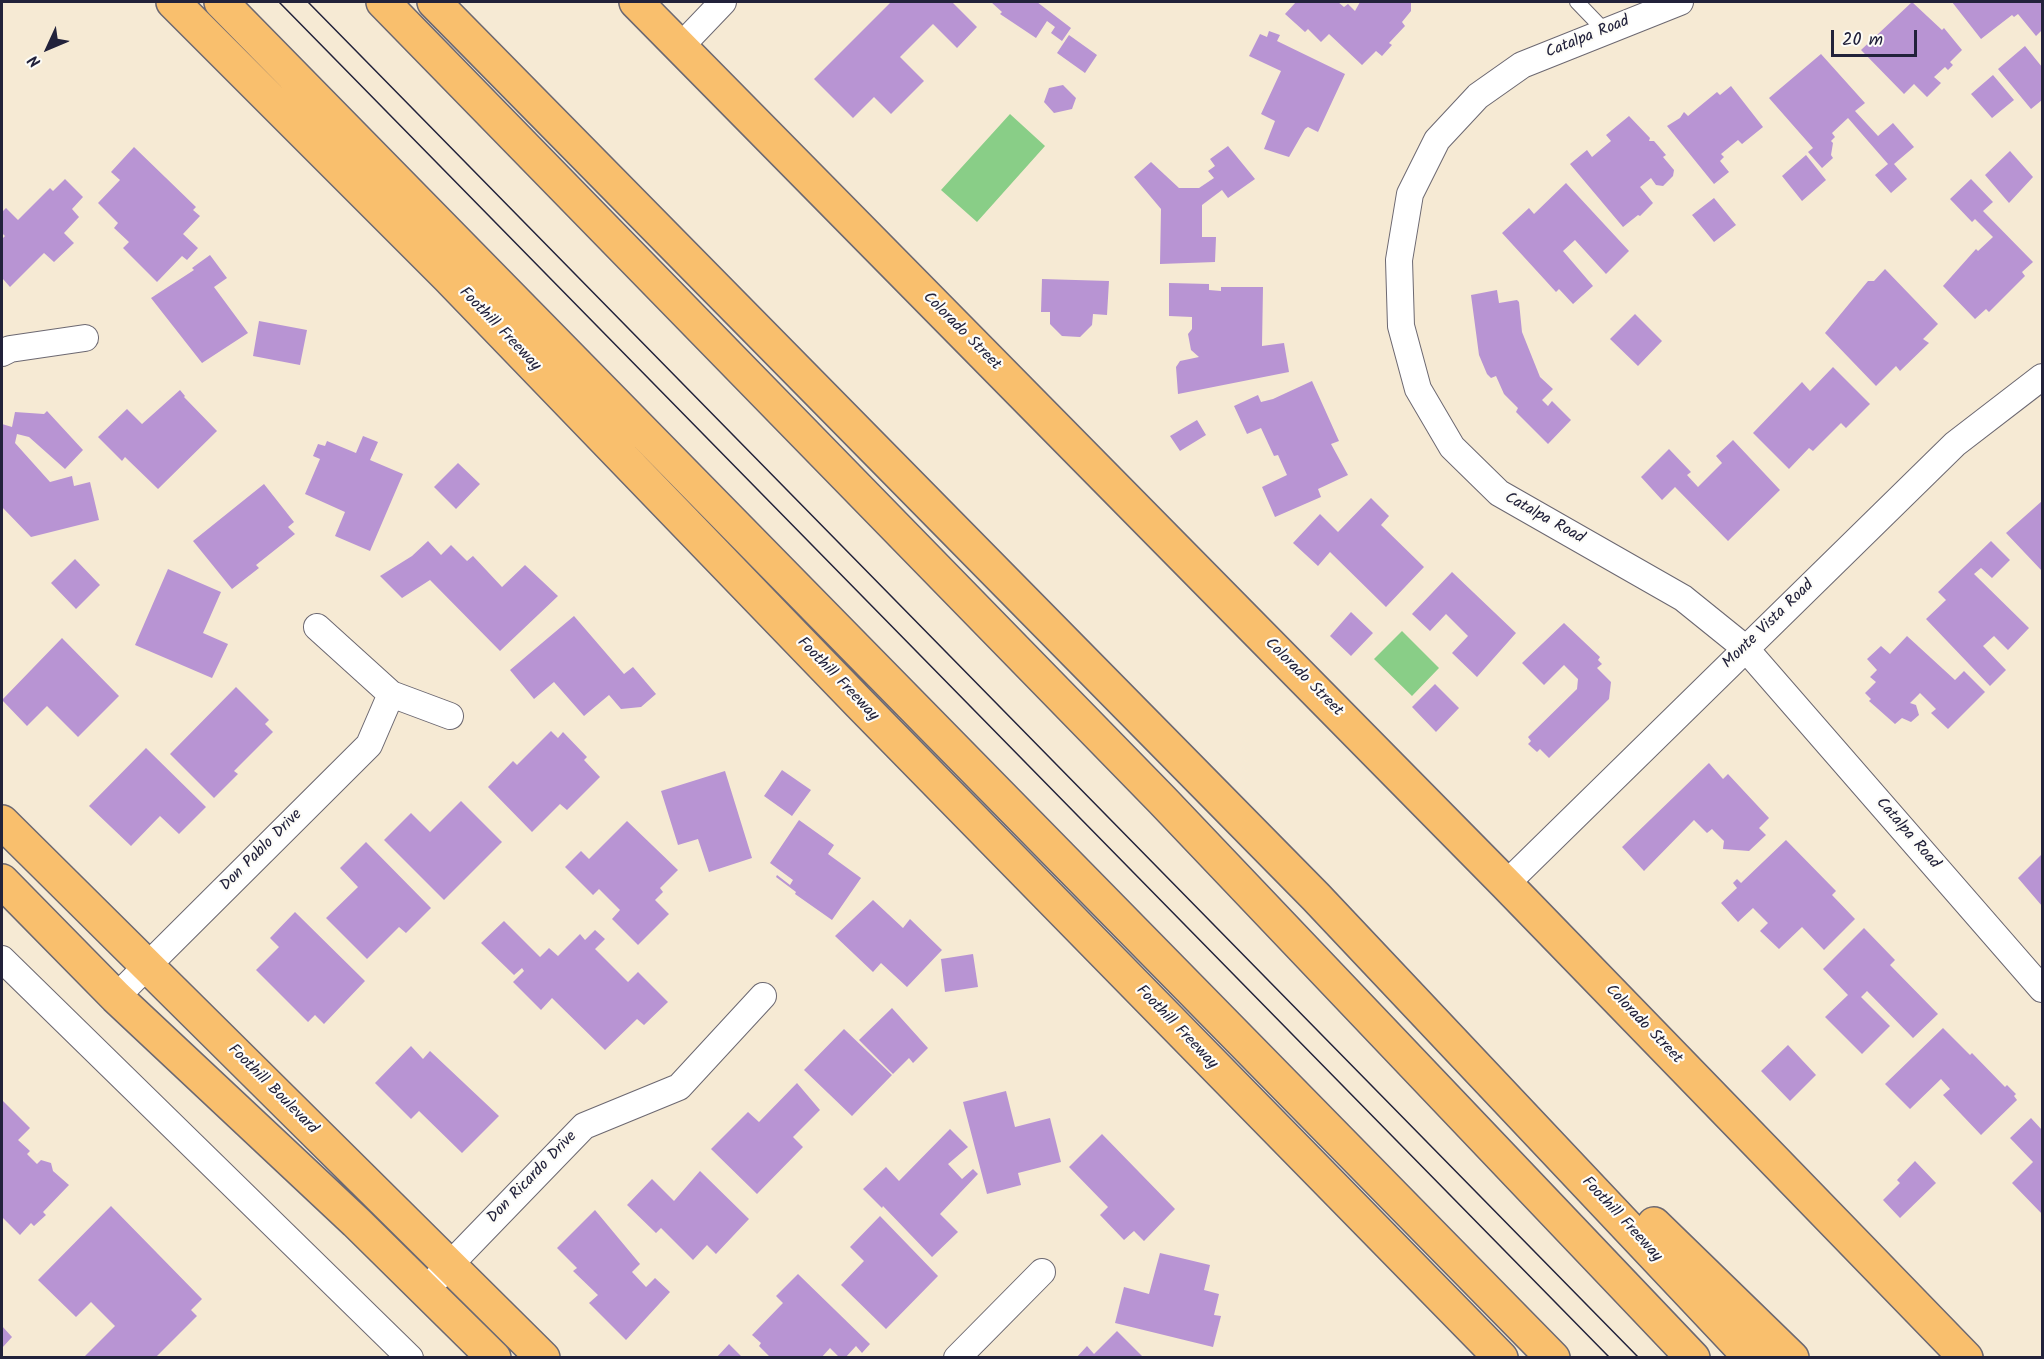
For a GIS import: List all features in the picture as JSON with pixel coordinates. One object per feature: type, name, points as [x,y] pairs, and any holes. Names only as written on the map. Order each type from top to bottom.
[{"type":"main road","name":"Foothill Freeway","points":[[173,2],[448,277],[869,713],[1501,1358]]},
{"type":"main road","points":[[221,2],[1553,1358]]},
{"type":"main road","points":[[383,2],[1154,792],[1693,1358]]},
{"type":"main road","name":"Foothill Freeway","points":[[434,2],[1316,897],[1751,1358]]},
{"type":"main road","name":"Colorado Street","points":[[636,2],[1506,884],[1966,1358]]},
{"type":"main road","name":"Foothill Boulevard","points":[[2,822],[543,1358]]},
{"type":"main road","points":[[2,881],[116,997],[425,1289],[494,1358]]},
{"type":"main road","points":[[1316,897],[1792,1358]]},
{"type":"street","points":[[680,47],[723,2]]},
{"type":"street","name":"Catalpa Road","points":[[1680,2],[1522,64],[1478,96],[1437,140],[1410,194],[1399,260],[1401,326],[1418,389],[1452,447],[1499,493],[1683,598],[1745,648],[2043,989]]},
{"type":"street","points":[[2,353],[10,349],[85,338]]},
{"type":"street","name":"Monte Vista Road","points":[[1506,884],[1955,444],[2043,377]]},
{"type":"street","points":[[317,627],[390,694],[450,716]]},
{"type":"street","name":"Don Pablo Drive","points":[[116,997],[369,745],[390,694]]},
{"type":"street","points":[[2,959],[410,1358]]},
{"type":"street","name":"Don Ricardo Drive","points":[[425,1289],[584,1126],[679,1087],[762,996]]},
{"type":"street","points":[[957,1358],[1042,1272]]},
{"type":"lane","points":[[1577,2],[1605,31]]},
{"type":"green space","points":[[1010,114],[1045,146],[977,222],[941,190]]},
{"type":"green space","points":[[1402,631],[1439,668],[1412,696],[1374,659]]},
{"type":"building","points":[[891,2],[952,2],[977,27],[957,48],[933,24],[900,57],[924,81],[891,114],[874,97],[853,118],[814,79]]},
{"type":"building","points":[[991,2],[1037,2],[1071,28],[1062,41],[1051,33],[1055,27],[1047,21],[1036,38],[1000,14],[1002,12]]},
{"type":"building","points":[[1296,2],[1338,2],[1344,7],[1348,4],[1355,11],[1360,2],[1411,2],[1411,11],[1402,22],[1405,26],[1389,43],[1392,45],[1382,56],[1376,51],[1362,65],[1329,34],[1321,42],[1308,29],[1305,32],[1285,14]]},
{"type":"building","points":[[1912,2],[1942,30],[1944,28],[1962,50],[1950,62],[1953,65],[1948,70],[1945,67],[1934,77],[1941,83],[1927,97],[1914,84],[1904,94],[1861,50]]},
{"type":"building","points":[[1952,2],[2042,2],[2042,30],[2036,36],[2018,14],[2014,17],[2012,15],[1981,39]]},
{"type":"building","points":[[1269,31],[1280,35],[1277,41],[1345,74],[1318,132],[1308,127],[1305,129],[1289,157],[1264,149],[1275,121],[1261,114],[1281,71],[1249,56],[1260,34],[1267,37]]},
{"type":"building","points":[[1069,35],[1097,55],[1085,73],[1057,53]]},
{"type":"building","points":[[2025,46],[2042,67],[2042,100],[2031,109],[1998,69]]},
{"type":"building","points":[[1821,54],[1865,103],[1855,111],[1878,136],[1893,123],[1914,147],[1894,164],[1907,179],[1891,193],[1875,175],[1888,164],[1848,118],[1832,133],[1835,137],[1831,141],[1833,158],[1822,168],[1808,152],[1813,148],[1769,98]]},
{"type":"building","points":[[1993,75],[2014,100],[1992,118],[1971,94]]},
{"type":"building","points":[[1063,85],[1076,98],[1072,109],[1054,113],[1044,102],[1049,88]]},
{"type":"building","points":[[1731,86],[1763,127],[1742,144],[1738,140],[1721,154],[1724,157],[1720,161],[1729,172],[1714,184],[1667,126],[1680,118],[1684,112],[1688,116],[1717,92],[1720,95]]},
{"type":"building","points":[[1629,116],[1650,138],[1649,141],[1654,141],[1666,155],[1663,157],[1674,170],[1673,176],[1663,186],[1656,185],[1651,178],[1640,187],[1653,203],[1640,216],[1638,215],[1623,227],[1570,164],[1587,150],[1592,157],[1611,141],[1606,135]]},
{"type":"building","points":[[1228,146],[1255,179],[1228,198],[1222,190],[1202,205],[1202,237],[1216,237],[1215,262],[1160,264],[1161,209],[1134,177],[1151,162],[1179,188],[1199,188],[1214,178],[1208,171],[1215,166],[1210,159]]},
{"type":"building","points":[[134,147],[196,207],[193,210],[200,216],[183,234],[198,248],[187,260],[182,256],[157,282],[123,248],[129,242],[114,228],[118,223],[98,203],[120,180],[111,172]]},
{"type":"building","points":[[2010,151],[2033,177],[2009,203],[1985,175]]},
{"type":"building","points":[[1806,155],[1826,180],[1802,201],[1782,176]]},
{"type":"building","points":[[65,179],[83,197],[72,209],[79,217],[64,233],[74,243],[54,262],[44,253],[10,287],[3,279],[2,281],[2,239],[5,236],[2,233],[2,212],[6,208],[18,220],[50,188],[53,191]]},
{"type":"building","points":[[1971,179],[1993,202],[1983,211],[2033,262],[2022,272],[2025,276],[1989,312],[1986,309],[1975,319],[1943,286],[1976,249],[1978,251],[1993,237],[1975,219],[1972,222],[1950,199]]},
{"type":"building","points":[[1566,183],[1629,251],[1606,274],[1575,240],[1563,251],[1593,286],[1573,304],[1559,289],[1556,292],[1502,233],[1529,208],[1534,214]]},
{"type":"building","points":[[1714,198],[1736,225],[1714,242],[1692,215]]},
{"type":"building","points":[[210,255],[227,278],[214,287],[248,333],[202,363],[151,298],[194,270],[192,268]]},
{"type":"building","points":[[1885,269],[1938,324],[1923,339],[1929,343],[1900,371],[1896,366],[1876,386],[1825,333],[1868,281],[1874,281]]},
{"type":"building","points":[[1042,279],[1109,281],[1107,315],[1093,314],[1092,325],[1080,337],[1062,336],[1050,324],[1050,312],[1041,312]]},
{"type":"building","points":[[1169,283],[1209,284],[1209,290],[1221,291],[1221,287],[1263,287],[1262,346],[1284,343],[1289,372],[1178,394],[1176,367],[1180,361],[1199,357],[1191,350],[1188,334],[1192,329],[1192,317],[1169,316]]},
{"type":"building","points":[[1497,290],[1499,303],[1517,300],[1519,302],[1522,332],[1540,377],[1553,389],[1542,400],[1548,406],[1552,401],[1571,420],[1548,444],[1516,412],[1518,408],[1504,394],[1496,376],[1491,378],[1487,374],[1479,355],[1471,295]]},
{"type":"building","points":[[1635,314],[1662,341],[1638,366],[1610,339]]},
{"type":"building","points":[[259,321],[307,330],[300,365],[253,356]]},
{"type":"building","points":[[1833,367],[1870,404],[1846,428],[1841,423],[1813,451],[1809,448],[1789,469],[1753,433],[1802,382],[1810,391]]},
{"type":"building","points":[[1312,381],[1339,441],[1331,444],[1348,475],[1318,489],[1321,497],[1275,517],[1262,487],[1287,475],[1278,455],[1274,456],[1261,428],[1247,434],[1234,406],[1258,395],[1261,402],[1273,399]]},
{"type":"building","points":[[180,390],[217,431],[158,489],[125,457],[122,461],[98,437],[127,409],[142,424]]},
{"type":"building","points":[[47,411],[83,450],[65,469],[29,437],[17,434],[15,443],[50,482],[72,476],[74,486],[90,482],[99,520],[31,537],[2,507],[2,424],[12,427],[15,412],[44,414]]},
{"type":"building","points":[[1197,420],[1206,435],[1180,451],[1170,436]]},
{"type":"building","points":[[363,436],[378,442],[370,460],[403,474],[370,551],[335,536],[345,512],[305,494],[320,459],[313,456],[318,444],[325,446],[327,441],[356,453]]},
{"type":"building","points":[[1733,440],[1780,490],[1728,541],[1675,487],[1662,500],[1641,477],[1669,449],[1691,472],[1687,475],[1698,487],[1722,463],[1716,456]]},
{"type":"building","points":[[458,463],[480,484],[456,509],[434,487]]},
{"type":"building","points":[[264,484],[294,522],[288,527],[295,534],[256,565],[259,568],[232,589],[193,541]]},
{"type":"building","points":[[1371,498],[1389,516],[1381,525],[1424,567],[1386,607],[1330,552],[1318,566],[1293,543],[1320,514],[1338,532]]},
{"type":"building","points":[[2042,501],[2042,571],[2006,533]]},
{"type":"building","points":[[428,541],[441,555],[451,545],[467,561],[473,556],[502,587],[525,565],[558,596],[500,651],[430,580],[402,598],[380,576],[412,556]]},
{"type":"building","points":[[1991,541],[2010,560],[1992,578],[1981,568],[1974,574],[2029,628],[2008,650],[1994,636],[1983,646],[2006,670],[1990,686],[1926,619],[1946,600],[1938,592]]},
{"type":"building","points":[[75,559],[100,585],[76,609],[51,583]]},
{"type":"building","points":[[168,569],[221,592],[203,633],[228,644],[212,678],[135,645]]},
{"type":"building","points":[[1452,572],[1516,633],[1477,677],[1452,653],[1468,636],[1446,614],[1430,631],[1412,614]]},
{"type":"building","points":[[1351,612],[1373,633],[1351,656],[1330,636]]},
{"type":"building","points":[[574,616],[624,674],[633,667],[656,694],[641,707],[621,709],[609,695],[584,716],[554,682],[534,699],[510,670]]},
{"type":"building","points":[[1564,623],[1600,657],[1598,660],[1602,664],[1597,668],[1611,682],[1609,699],[1549,758],[1540,749],[1537,752],[1528,744],[1531,741],[1528,737],[1577,689],[1578,679],[1564,665],[1544,685],[1522,663]]},
{"type":"building","points":[[1907,636],[1955,680],[1964,671],[1985,692],[1948,729],[1931,713],[1936,709],[1920,693],[1910,703],[1916,705],[1919,715],[1911,722],[1902,718],[1895,724],[1869,701],[1871,699],[1865,693],[1876,682],[1870,677],[1877,670],[1867,659],[1881,646],[1890,654]]},
{"type":"building","points":[[62,638],[119,696],[78,737],[47,706],[27,726],[2,700]]},
{"type":"building","points":[[1435,684],[1459,708],[1436,732],[1412,707]]},
{"type":"building","points":[[236,687],[269,720],[265,724],[273,732],[234,771],[238,774],[214,798],[170,754]]},
{"type":"building","points":[[551,731],[558,738],[563,732],[587,757],[584,760],[600,777],[567,810],[560,804],[532,832],[488,787],[513,761],[517,765]]},
{"type":"building","points":[[146,748],[206,807],[179,834],[160,816],[131,846],[89,806]]},
{"type":"building","points":[[1709,763],[1723,779],[1728,774],[1769,818],[1759,828],[1766,835],[1749,851],[1723,849],[1724,841],[1712,829],[1707,833],[1694,820],[1644,871],[1622,847]]},
{"type":"building","points":[[782,770],[811,790],[792,816],[764,796]]},
{"type":"building","points":[[725,771],[752,858],[709,872],[698,839],[678,845],[661,791]]},
{"type":"building","points":[[461,801],[502,842],[444,900],[384,840],[411,813],[430,832]]},
{"type":"building","points":[[799,820],[834,845],[828,854],[861,878],[832,920],[795,894],[796,892],[776,877],[777,875],[790,885],[793,880],[770,863]]},
{"type":"building","points":[[627,821],[678,870],[660,888],[663,892],[655,900],[669,914],[638,945],[612,919],[620,910],[599,889],[593,895],[565,867],[581,851],[589,859]]},
{"type":"building","points":[[1786,840],[1836,891],[1832,895],[1855,919],[1824,950],[1802,927],[1779,949],[1760,931],[1768,923],[1753,908],[1738,922],[1721,903],[1737,888],[1733,883],[1737,879],[1741,883]]},
{"type":"building","points":[[366,842],[431,908],[406,933],[399,927],[367,959],[326,918],[358,887],[340,868]]},
{"type":"building","points":[[2041,855],[2042,857],[2042,906],[2018,878]]},
{"type":"building","points":[[873,900],[903,928],[910,919],[942,950],[907,987],[881,963],[873,972],[835,936]]},
{"type":"building","points":[[295,912],[365,981],[324,1024],[315,1015],[308,1022],[256,970],[279,947],[270,938]]},
{"type":"building","points":[[504,921],[540,957],[549,948],[558,956],[580,934],[585,940],[595,930],[605,939],[595,949],[628,982],[638,972],[668,1002],[644,1025],[637,1019],[605,1050],[552,998],[541,1010],[513,982],[524,971],[522,968],[514,975],[481,943]]},
{"type":"building","points":[[1864,928],[1895,960],[1890,965],[1938,1014],[1913,1038],[1867,991],[1861,997],[1890,1026],[1862,1054],[1825,1017],[1848,995],[1823,969]]},
{"type":"building","points":[[973,954],[978,987],[945,992],[941,959]]},
{"type":"building","points":[[892,1008],[928,1048],[913,1063],[909,1058],[893,1074],[859,1040]]},
{"type":"building","points":[[1943,1028],[1970,1055],[1972,1053],[2005,1087],[2007,1085],[2016,1094],[2014,1096],[2017,1100],[1981,1135],[1943,1095],[1950,1089],[1941,1079],[1910,1109],[1885,1084]]},
{"type":"building","points":[[844,1029],[892,1075],[852,1116],[804,1070]]},
{"type":"building","points":[[1788,1045],[1816,1075],[1790,1101],[1761,1071]]},
{"type":"building","points":[[411,1046],[423,1059],[430,1051],[499,1116],[462,1153],[419,1111],[411,1119],[375,1083]]},
{"type":"building","points":[[797,1083],[820,1110],[793,1137],[803,1147],[757,1194],[711,1149],[748,1112],[759,1122]]},
{"type":"building","points":[[1006,1091],[1015,1127],[1050,1118],[1061,1162],[1018,1173],[1021,1185],[987,1194],[963,1102]]},
{"type":"building","points":[[2,1100],[30,1128],[18,1140],[30,1151],[27,1154],[37,1164],[41,1160],[51,1163],[53,1171],[69,1185],[43,1212],[46,1215],[34,1226],[31,1223],[20,1235],[2,1217]]},
{"type":"building","points":[[2031,1118],[2042,1130],[2042,1214],[2012,1183],[2033,1162],[2010,1138]]},
{"type":"building","points":[[950,1129],[968,1147],[948,1164],[962,1179],[973,1169],[978,1174],[940,1214],[958,1232],[932,1257],[883,1206],[882,1208],[863,1189],[886,1167],[899,1181]]},
{"type":"building","points":[[1102,1134],[1175,1209],[1144,1241],[1134,1231],[1124,1240],[1100,1215],[1108,1207],[1069,1167]]},
{"type":"building","points":[[1915,1161],[1936,1183],[1900,1218],[1883,1200],[1900,1183],[1897,1180]]},
{"type":"building","points":[[700,1171],[749,1219],[716,1254],[707,1245],[693,1260],[661,1228],[656,1233],[627,1205],[652,1179],[674,1201]]},
{"type":"building","points":[[111,1206],[202,1299],[191,1310],[197,1316],[155,1358],[83,1358],[115,1326],[91,1302],[76,1317],[38,1280]]},
{"type":"building","points":[[595,1210],[640,1264],[632,1272],[646,1287],[655,1278],[670,1292],[626,1340],[589,1303],[598,1295],[573,1271],[577,1268],[557,1248]]},
{"type":"building","points":[[880,1216],[938,1276],[886,1329],[841,1285],[864,1261],[850,1247]]},
{"type":"building","points":[[1160,1253],[1210,1265],[1204,1290],[1219,1294],[1214,1315],[1221,1316],[1213,1347],[1115,1323],[1124,1287],[1149,1294]]},
{"type":"building","points":[[798,1274],[870,1344],[862,1353],[856,1346],[845,1358],[840,1358],[830,1348],[821,1358],[771,1358],[759,1346],[761,1343],[752,1335],[783,1303],[776,1296]]},
{"type":"building","points":[[2,1326],[12,1337],[2,1348]]},
{"type":"building","points":[[1117,1331],[1144,1358],[1076,1358],[1087,1346],[1094,1354]]},
{"type":"building","points":[[729,1344],[743,1358],[716,1358]]},
{"type":"tram line","points":[[279,2],[1610,1358]]},
{"type":"tram line","points":[[308,2],[1639,1358]]}]
